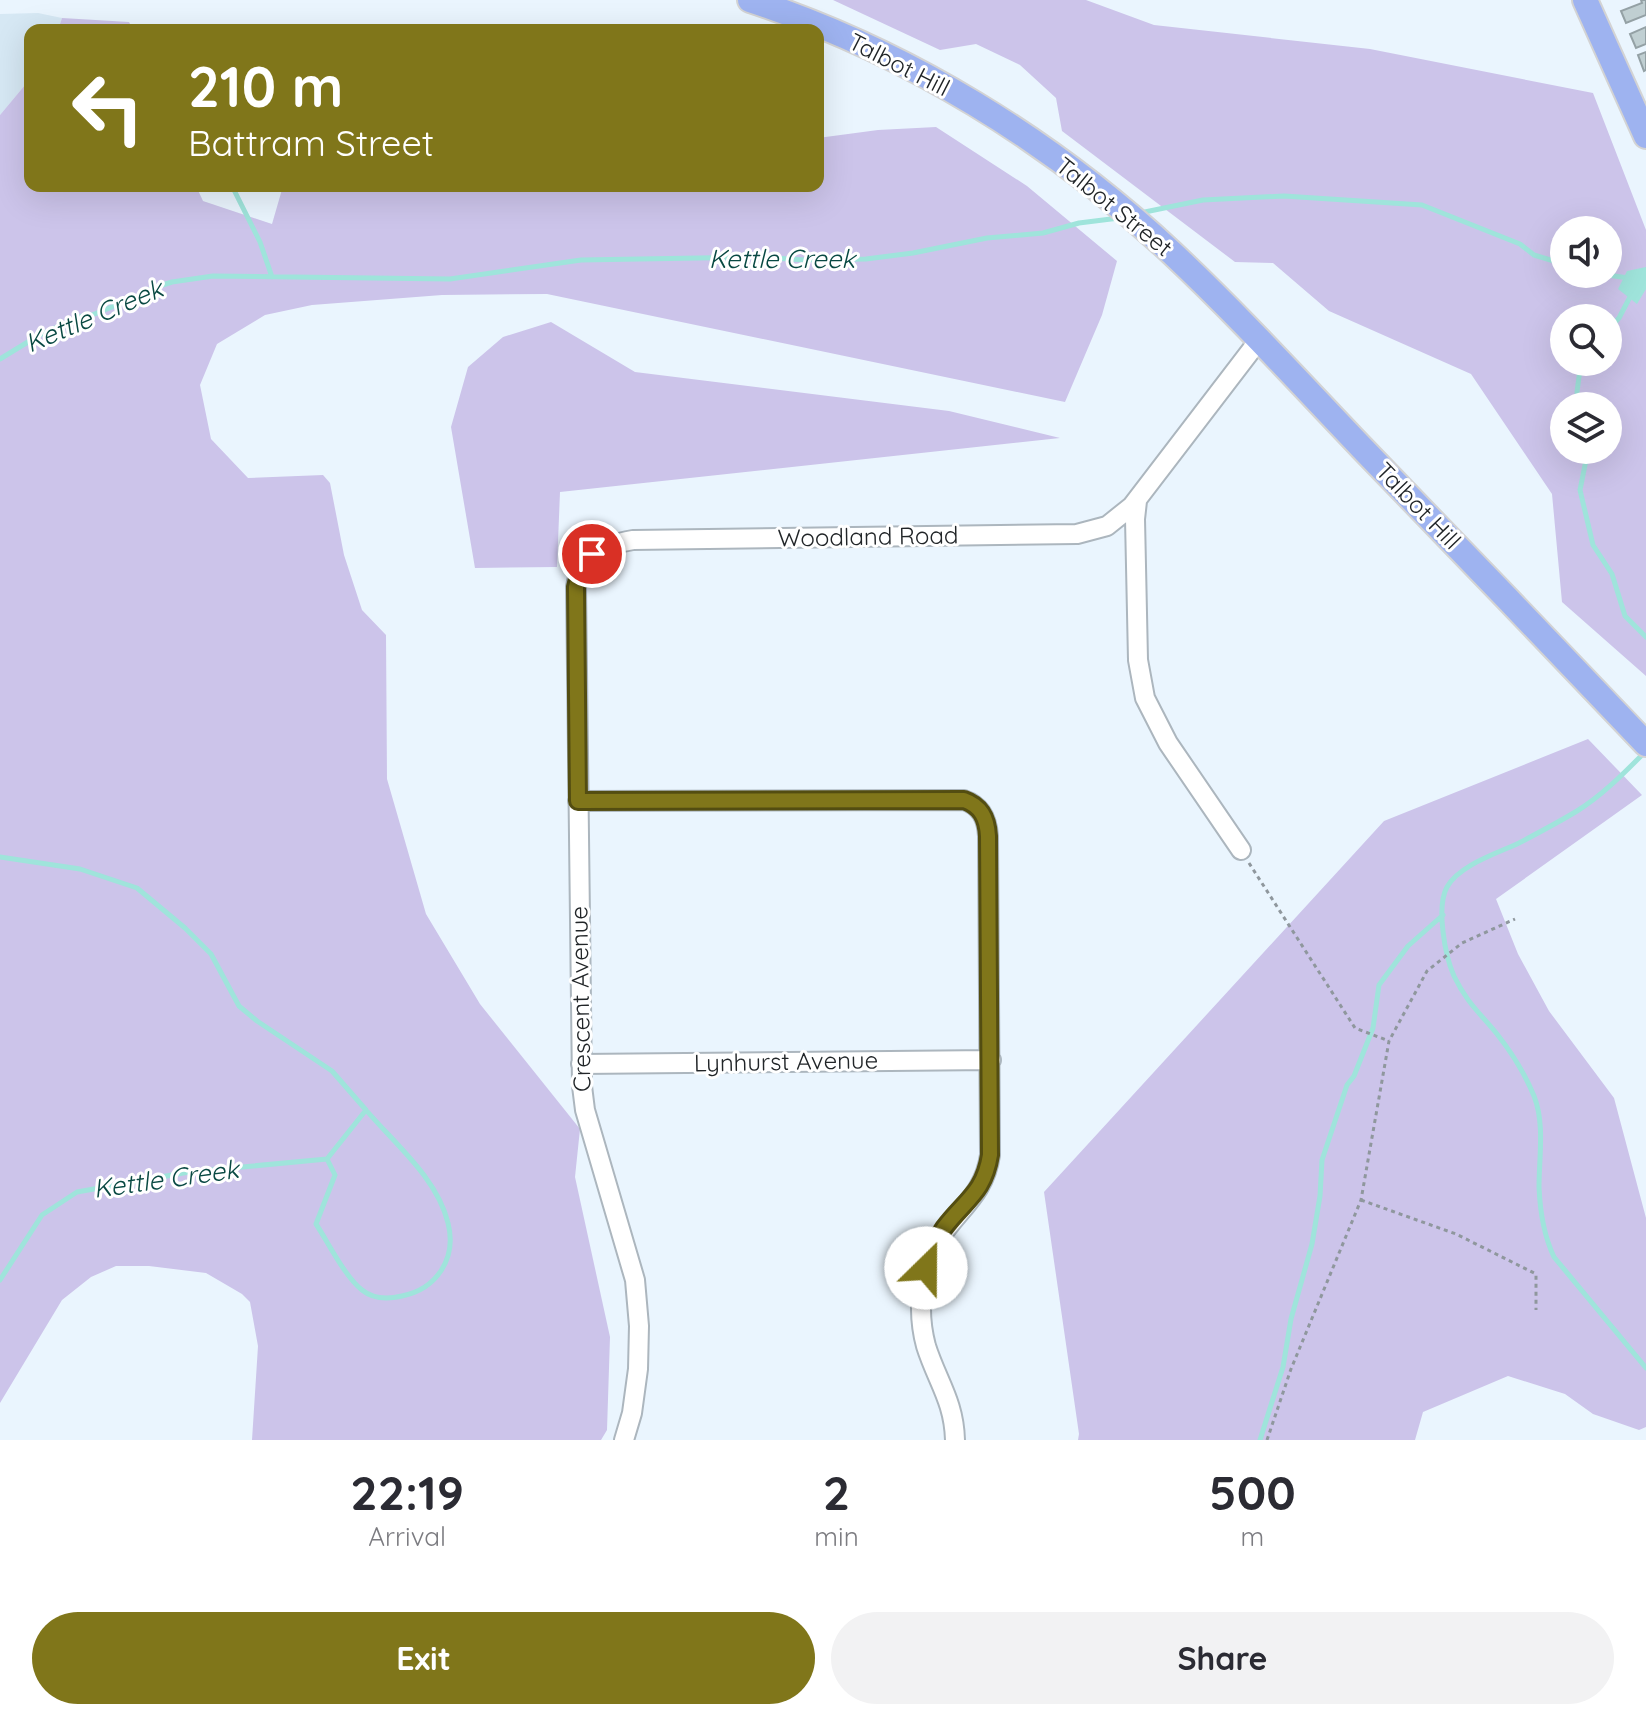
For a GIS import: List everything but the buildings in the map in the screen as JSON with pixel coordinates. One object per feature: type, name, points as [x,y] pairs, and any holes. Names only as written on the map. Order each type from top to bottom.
[{"type":"main road","name":"Talbot Hill","points":[[750,0],[815,24]]},
{"type":"main road","points":[[1585,0],[1646,136]]},
{"type":"main road","name":"Talbot Hill","points":[[824,28],[943,85],[1038,147]]},
{"type":"main road","name":"Talbot Street","points":[[1038,147],[1107,198],[1188,270]]},
{"type":"main road","name":"Talbot Hill","points":[[1188,270],[1259,340],[1646,744]]},
{"type":"street","name":"Woodland Road","points":[[592,554],[611,543],[633,540],[1077,534],[1107,526],[1137,501],[1259,340]]},
{"type":"street","points":[[1137,501],[1137,648],[1142,686],[1163,736],[1241,850]]},
{"type":"street","name":"Crescent Avenue","points":[[592,554],[581,568],[576,587],[581,1064],[585,1110],[631,1265],[636,1295],[638,1369],[632,1413],[624,1440]]},
{"type":"street","points":[[578,801],[964,800],[978,807],[988,836],[991,1060],[988,1166],[976,1195],[945,1227],[935,1245],[926,1268],[922,1297],[926,1345],[950,1404],[955,1440]]},
{"type":"street","name":"Lynhurst Avenue","points":[[581,1064],[991,1060]]},
{"type":"path","points":[[1241,850],[1355,1028],[1386,1040]]},
{"type":"path","points":[[1267,1440],[1291,1369],[1361,1200],[1386,1040],[1427,971],[1462,943],[1515,919]]},
{"type":"path","points":[[1361,1200],[1456,1234],[1536,1274],[1536,1310]]},
{"type":"shaded area","points":[[833,0],[1086,0],[1154,25],[1370,49],[1593,93],[1646,230],[1646,676],[1562,602],[1552,494],[1471,374],[1329,311],[1273,263],[1235,262],[1062,131],[1056,98],[1020,65],[976,44],[940,50]]},
{"type":"shaded area","points":[[38,13],[62,18],[60,24],[24,24],[24,86],[0,115],[0,14]]},
{"type":"shaded area","points":[[62,18],[130,24],[60,24]]},
{"type":"shaded area","points":[[24,86],[24,192],[199,192],[203,201],[272,224],[281,192],[824,192],[824,137],[936,127],[1027,186],[1117,261],[1102,315],[1065,402],[547,294],[442,295],[312,305],[265,315],[217,344],[200,385],[211,439],[248,478],[323,475],[330,483],[344,555],[362,610],[386,635],[387,779],[426,914],[480,1004],[580,1129],[575,1177],[610,1337],[607,1430],[601,1440],[252,1440],[258,1346],[250,1302],[206,1273],[149,1266],[116,1266],[91,1277],[62,1300],[0,1403],[0,115]]},
{"type":"shaded area","points":[[1646,267],[1646,289],[1637,304],[1618,289],[1622,288],[1627,271]]},
{"type":"shaded area","points":[[551,322],[635,372],[949,411],[1060,438],[560,492],[557,567],[475,568],[451,427],[468,367],[503,337]]},
{"type":"shaded area","points":[[1588,739],[1642,795],[1496,899],[1518,954],[1549,1011],[1614,1098],[1646,1218],[1646,1427],[1639,1430],[1593,1414],[1565,1394],[1508,1376],[1423,1412],[1415,1440],[1078,1440],[1044,1192],[1384,821]]},
{"type":"waterway","points":[[235,192],[260,242],[272,277]]},
{"type":"waterway","name":"Kettle Creek","points":[[1140,213],[1203,200],[1284,196],[1422,205],[1520,244],[1534,255],[1550,260]]},
{"type":"waterway","name":"Kettle Creek","points":[[0,359],[78,317],[92,315],[172,282],[213,276],[450,279],[581,260],[866,259],[987,238],[1043,233],[1079,223],[1119,218]]},
{"type":"waterway","name":"Kettle Creek","points":[[1622,277],[1628,278]]},
{"type":"waterway","points":[[1622,312],[1631,295]]},
{"type":"waterway","points":[[1577,392],[1579,376]]},
{"type":"waterway","points":[[1585,464],[1580,490],[1593,545],[1612,574],[1625,616],[1646,637]]},
{"type":"waterway","points":[[1646,751],[1587,805],[1460,872],[1447,887],[1442,907],[1443,932],[1454,976],[1508,1049],[1534,1096],[1540,1129],[1540,1205],[1554,1257],[1646,1368]]},
{"type":"waterway","name":"Kettle Creek","points":[[0,857],[80,869],[137,888],[211,954],[239,1006],[332,1071],[366,1110],[327,1159],[189,1172],[77,1192],[42,1215],[0,1280]]},
{"type":"waterway","points":[[1260,1440],[1283,1367],[1291,1319],[1312,1244],[1322,1160],[1347,1085],[1354,1076],[1373,1028],[1379,985],[1408,946],[1443,915]]},
{"type":"waterway","name":"Kettle Creek","points":[[327,1159],[335,1175],[316,1224],[343,1268],[362,1290],[381,1298],[402,1296],[425,1287],[442,1270],[450,1248],[443,1207],[414,1162],[366,1110]]},
{"type":"route","points":[[592,554],[581,568],[576,587],[578,801],[964,800],[983,813],[988,828],[990,1155],[976,1195],[945,1227],[926,1268]]}]
